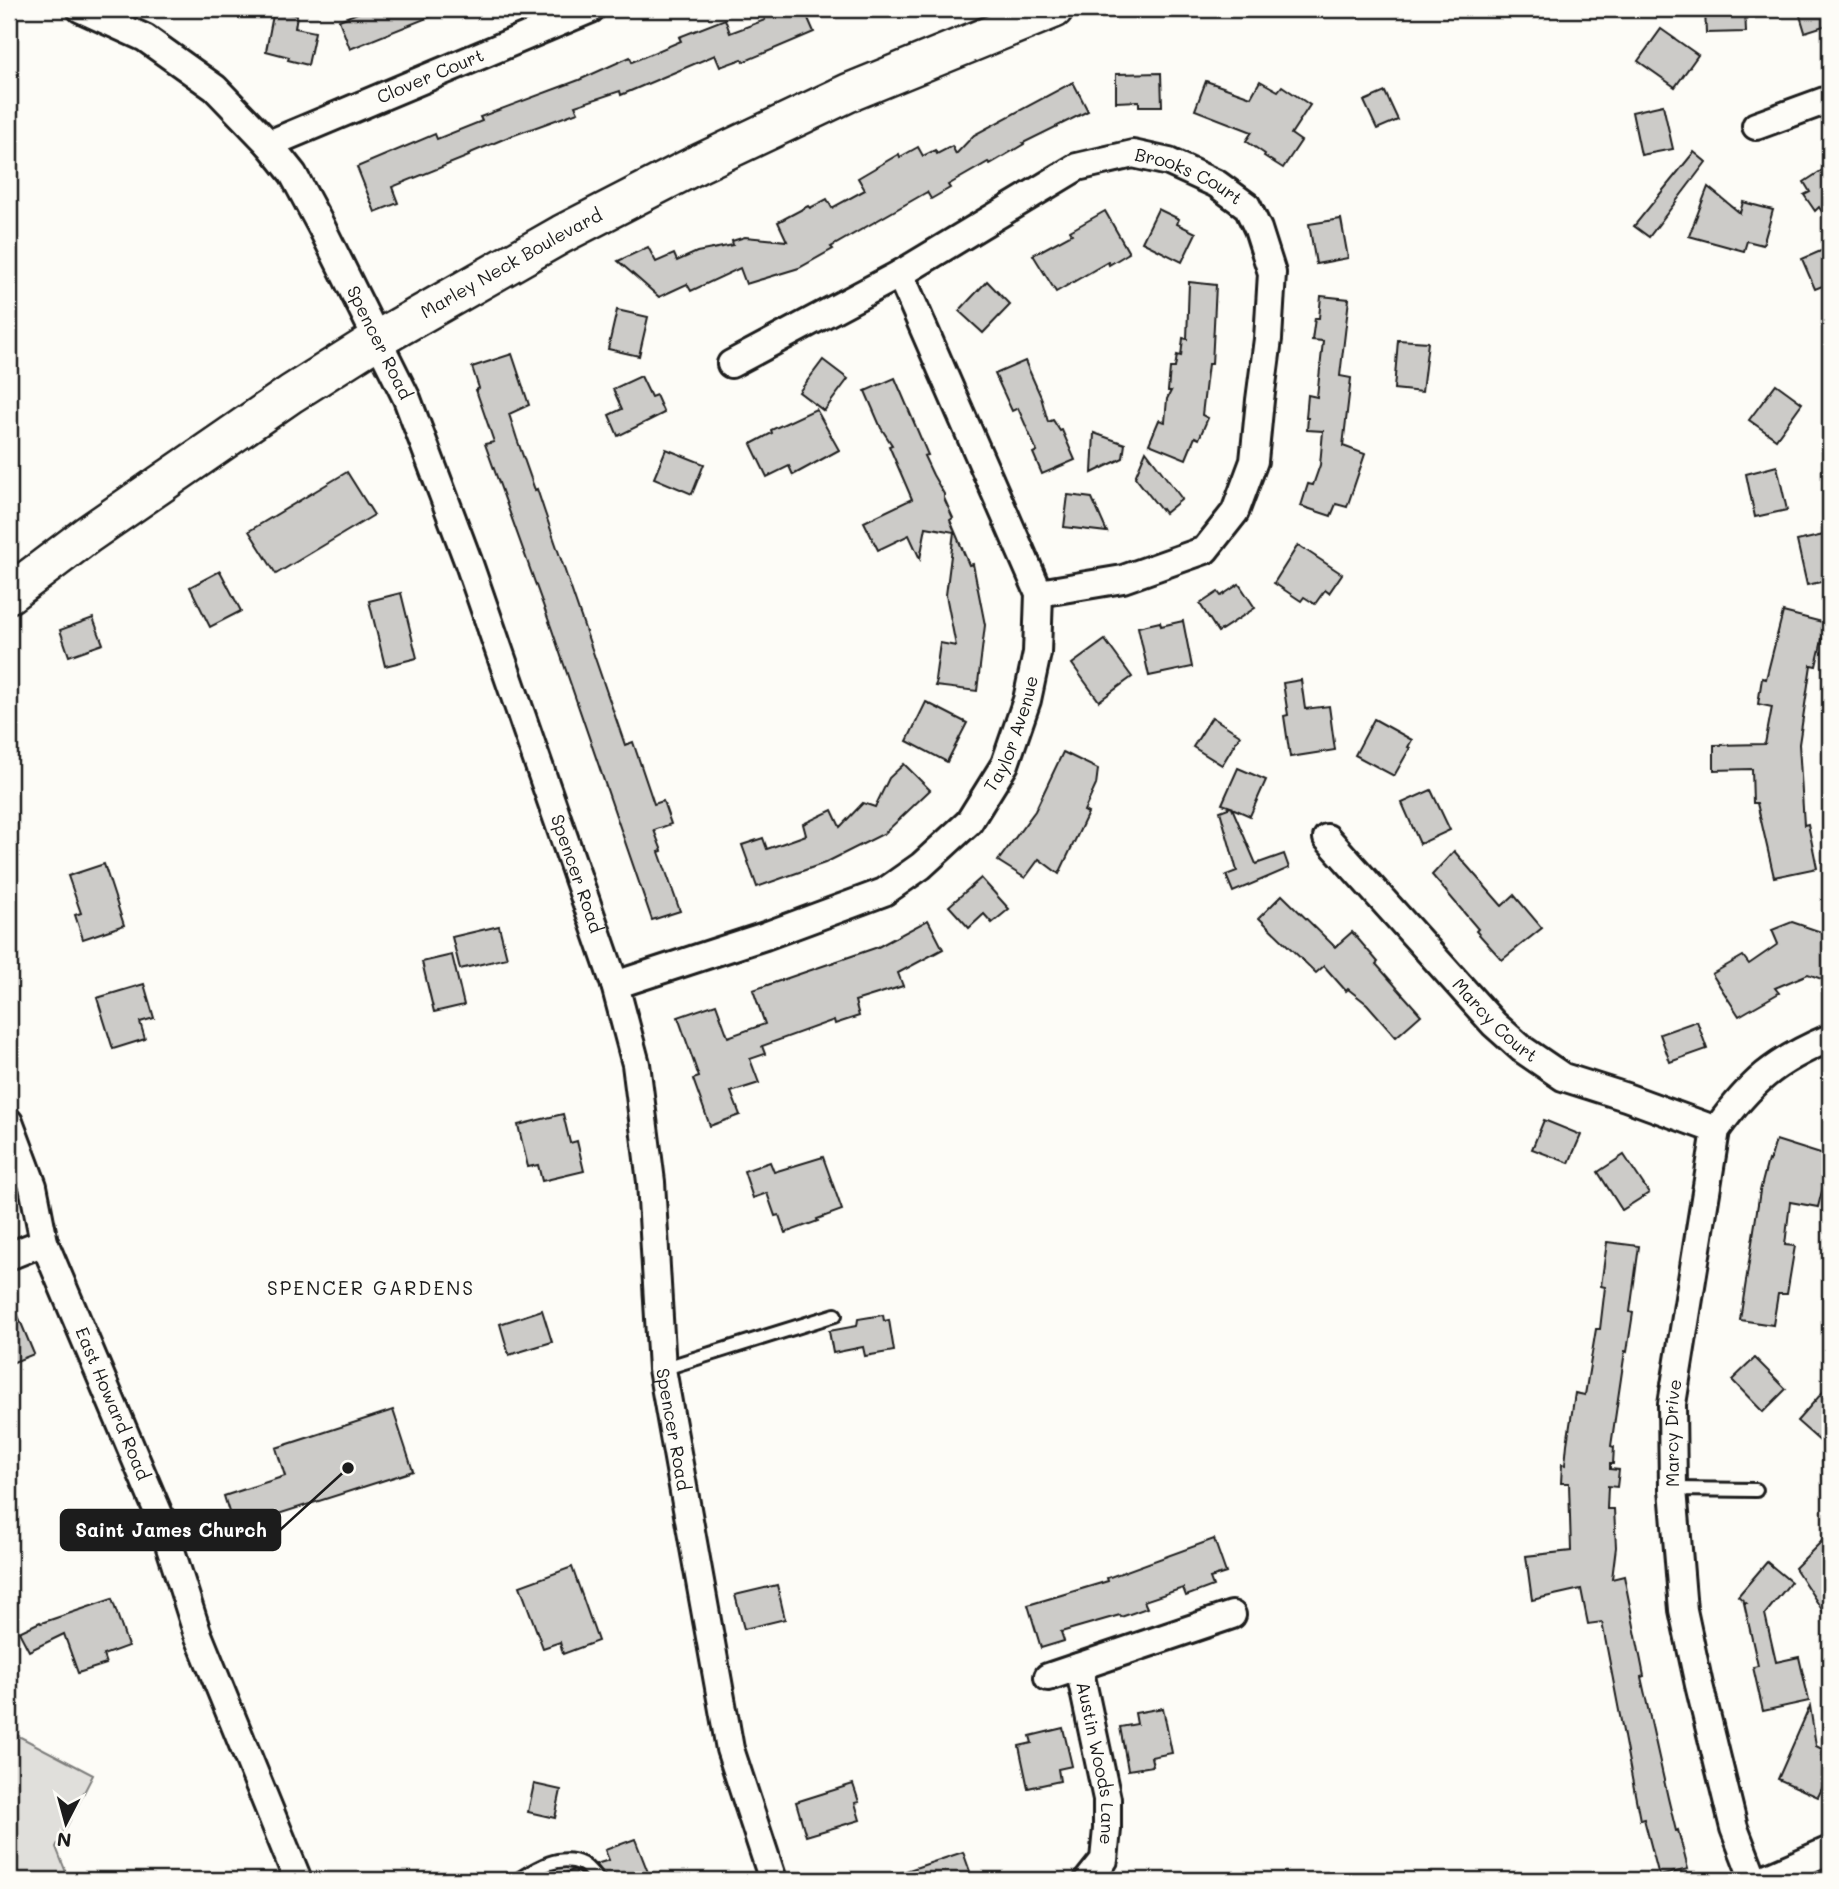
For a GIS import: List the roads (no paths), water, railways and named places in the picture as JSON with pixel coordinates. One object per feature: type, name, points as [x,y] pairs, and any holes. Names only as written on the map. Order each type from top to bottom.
[{"type":"main road","name":"Marley Neck Boulevard","points":[[9,594],[87,535],[291,394],[378,339],[562,234],[698,164],[848,93],[1054,9]]},
{"type":"street","name":"Spencer Road","points":[[81,9],[145,38],[215,88],[269,144],[293,174],[407,399],[468,561],[615,985],[636,1063],[650,1182],[662,1369],[730,1749],[773,1880]]},
{"type":"street","name":"Clover Court","points":[[269,144],[584,10]]},
{"type":"street","points":[[1756,126],[1830,99]]},
{"type":"street","name":"Brooks Court","points":[[731,364],[900,274],[1077,167],[1133,154],[1169,162],[1217,184],[1247,206],[1258,229],[1272,273],[1268,339],[1254,461],[1235,512],[1205,550],[1123,579],[1039,593]]},
{"type":"street","name":"Taylor Avenue","points":[[615,985],[765,936],[884,892],[921,866],[970,822],[1005,764],[1027,700],[1037,653],[1039,593],[900,274]]},
{"type":"street","name":"Marcy Court","points":[[1327,838],[1494,1024],[1522,1049],[1563,1077],[1716,1130]]},
{"type":"street","name":"Marcy Drive","points":[[1754,1880],[1734,1828],[1699,1685],[1684,1610],[1673,1489],[1672,1405],[1716,1130],[1736,1102],[1762,1076],[1793,1055],[1830,1038]]},
{"type":"street","name":"East Howard Road","points":[[9,1122],[33,1186],[44,1241],[161,1520],[197,1632],[298,1880]]},
{"type":"street","points":[[9,1256],[44,1241]]},
{"type":"street","name":"Austin Woods Lane","points":[[1048,1677],[1232,1615]]},
{"type":"street","name":"Austin Woods Lane","points":[[1079,1667],[1107,1799],[1107,1829],[1096,1870]]},
{"type":"street","points":[[1760,1880],[1830,1850]]},
{"type":"lane","points":[[662,1369],[835,1315]]},
{"type":"lane","points":[[1673,1489],[1756,1490]]},
{"type":"lane","points":[[518,1880],[537,1868],[565,1859],[584,1864],[598,1880]]},
{"type":"place","name":"Saint James Church","points":[[348,1468]]},
{"type":"district","name":"SPENCER GARDENS","points":[[371,1288]]}]
